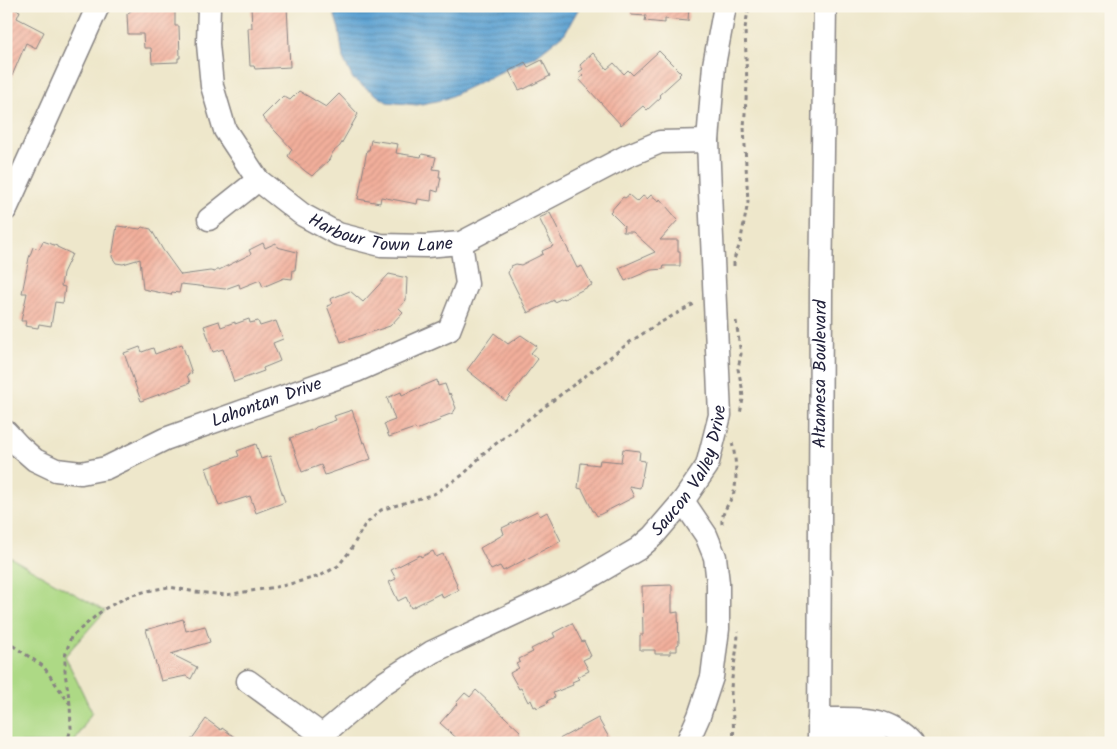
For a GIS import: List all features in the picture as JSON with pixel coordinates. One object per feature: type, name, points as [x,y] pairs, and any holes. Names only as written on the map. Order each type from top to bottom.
[{"type":"street","points":[[6,209],[98,6]]},
{"type":"street","name":"Harbour Town Lane","points":[[210,6],[208,44],[212,86],[224,130],[258,180],[303,215],[338,234],[381,245],[426,246],[461,243],[627,156],[660,142],[708,141]]},
{"type":"street","name":"Saucon Valley Drive","points":[[320,739],[380,684],[432,652],[578,584],[638,549],[683,501],[707,466],[720,415],[708,141],[714,65],[724,6]]},
{"type":"street","name":"Altamesa Boulevard","points":[[819,734],[821,302],[825,6]]},
{"type":"street","points":[[209,219],[258,180]]},
{"type":"street","name":"Lahontan Drive","points":[[6,432],[35,460],[56,470],[81,474],[106,468],[165,439],[356,371],[449,330],[467,284],[461,243]]},
{"type":"street","points":[[683,501],[706,535],[715,557],[718,583],[718,629],[712,677],[688,743]]},
{"type":"street","points":[[248,681],[320,739]]},
{"type":"street","points":[[819,734],[874,720],[894,727],[912,743]]},
{"type":"street","points":[[819,734],[863,739],[877,743]]},
{"type":"path","points":[[67,743],[71,728],[65,656],[71,637],[104,609],[130,596],[169,587],[226,595],[282,586],[320,576],[338,566],[364,526],[382,510],[434,494],[464,474],[485,452],[630,342],[656,325],[715,293]]},
{"type":"path","points":[[6,641],[43,666],[70,704]]},
{"type":"green space","points":[[6,555],[105,611],[65,656],[92,712],[74,743],[6,743]]},
{"type":"water","points":[[332,6],[580,6],[565,33],[536,56],[445,99],[417,105],[387,102],[353,79],[343,58],[339,29]]},
{"type":"building","points":[[6,6],[20,11],[17,18],[44,32],[36,48],[26,43],[6,90]]},
{"type":"building","points":[[136,6],[175,6],[175,26],[179,26],[180,58],[178,58],[178,62],[152,63],[151,48],[144,48],[143,34],[128,34],[127,14]]},
{"type":"building","points":[[251,6],[287,6],[290,67],[255,69],[254,66],[250,66],[248,28],[252,28]]},
{"type":"building","points":[[632,6],[689,6],[688,21],[665,19],[665,23],[645,21],[646,16],[631,15]]},
{"type":"building","points":[[659,51],[681,73],[680,76],[659,95],[661,97],[647,110],[643,106],[621,125],[579,79],[583,76],[579,72],[583,69],[580,65],[593,53],[607,69],[614,63],[624,74],[628,70],[633,75]]},
{"type":"building","points":[[542,60],[550,76],[519,90],[509,71],[525,62],[528,67]]},
{"type":"building","points":[[299,91],[326,107],[339,94],[358,114],[340,146],[333,152],[329,160],[312,176],[288,156],[292,149],[262,117],[283,96],[290,100]]},
{"type":"building","points":[[371,140],[398,144],[396,153],[421,157],[422,154],[436,157],[433,169],[440,170],[439,177],[441,177],[438,192],[432,190],[431,201],[418,199],[417,204],[381,197],[380,203],[358,199],[367,150],[369,150]]},
{"type":"building","points":[[629,195],[637,202],[643,196],[647,199],[651,195],[659,201],[660,199],[678,220],[660,240],[678,240],[680,266],[663,266],[664,269],[651,270],[625,281],[619,268],[655,252],[633,232],[623,232],[624,226],[610,212],[623,197],[625,198]]},
{"type":"building","points":[[550,213],[577,268],[582,266],[592,285],[564,299],[554,302],[554,300],[528,313],[508,273],[511,266],[521,265],[543,254],[542,251],[553,246],[539,218]]},
{"type":"building","points":[[117,226],[151,229],[181,275],[215,272],[251,254],[249,250],[263,243],[265,248],[276,243],[277,247],[297,252],[295,270],[293,270],[292,279],[284,278],[263,287],[260,280],[240,288],[239,284],[225,289],[181,284],[179,293],[172,292],[171,295],[143,289],[140,259],[123,264],[116,263],[112,257]]},
{"type":"building","points":[[43,241],[72,254],[63,273],[61,286],[65,287],[63,303],[55,302],[51,326],[39,324],[38,328],[25,326],[26,321],[21,321],[27,293],[22,293],[33,247],[39,249]]},
{"type":"building","points":[[389,274],[407,278],[406,300],[399,308],[403,312],[390,326],[341,342],[327,306],[332,304],[330,299],[350,291],[363,302]]},
{"type":"building","points":[[249,319],[250,323],[258,321],[260,326],[276,321],[283,339],[273,343],[280,361],[263,368],[264,371],[234,382],[223,349],[213,352],[204,326],[219,321],[221,327]]},
{"type":"building","points":[[494,333],[508,344],[521,335],[537,346],[531,353],[538,359],[506,401],[467,370]]},
{"type":"building","points":[[182,344],[192,373],[187,375],[190,383],[141,401],[124,353],[140,347],[142,352],[153,348],[155,354]]},
{"type":"building","points":[[437,380],[438,386],[445,384],[449,395],[450,393],[456,408],[453,413],[416,430],[415,428],[389,437],[384,424],[395,420],[387,398],[401,392],[402,395]]},
{"type":"building","points":[[352,410],[363,443],[365,442],[371,459],[325,475],[321,465],[302,472],[290,438],[336,420],[334,416]]},
{"type":"building","points":[[256,444],[261,459],[270,456],[285,502],[256,513],[250,496],[219,506],[206,468],[239,456],[237,451]]},
{"type":"building","points":[[623,449],[640,451],[639,460],[645,461],[640,488],[629,486],[634,497],[597,516],[582,489],[578,488],[581,463],[599,465],[600,460],[621,462]]},
{"type":"building","points":[[537,511],[540,516],[547,512],[561,541],[503,571],[500,566],[491,570],[480,548],[504,534],[502,528]]},
{"type":"building","points":[[433,551],[436,557],[443,554],[459,590],[443,598],[441,593],[411,608],[406,597],[398,601],[389,582],[396,579],[391,570],[420,555],[421,557]]},
{"type":"building","points":[[672,585],[672,613],[678,612],[679,644],[677,645],[677,651],[670,651],[670,654],[655,654],[655,650],[640,650],[640,635],[643,635],[642,586]]},
{"type":"building","points":[[183,619],[186,631],[205,626],[210,642],[171,654],[197,667],[191,679],[186,676],[161,681],[146,630]]},
{"type":"building","points":[[572,623],[591,656],[583,660],[589,671],[577,677],[579,679],[572,682],[573,685],[553,693],[555,697],[547,701],[548,703],[537,708],[536,706],[534,707],[531,700],[528,702],[510,673],[519,668],[516,664],[520,662],[519,659],[533,652],[531,649],[555,637],[553,633]]},
{"type":"building","points":[[476,690],[520,731],[521,743],[462,743],[440,723],[465,693],[470,697]]},
{"type":"building","points":[[598,718],[612,743],[552,743]]},
{"type":"building","points":[[206,719],[221,730],[222,728],[243,743],[189,743]]}]
